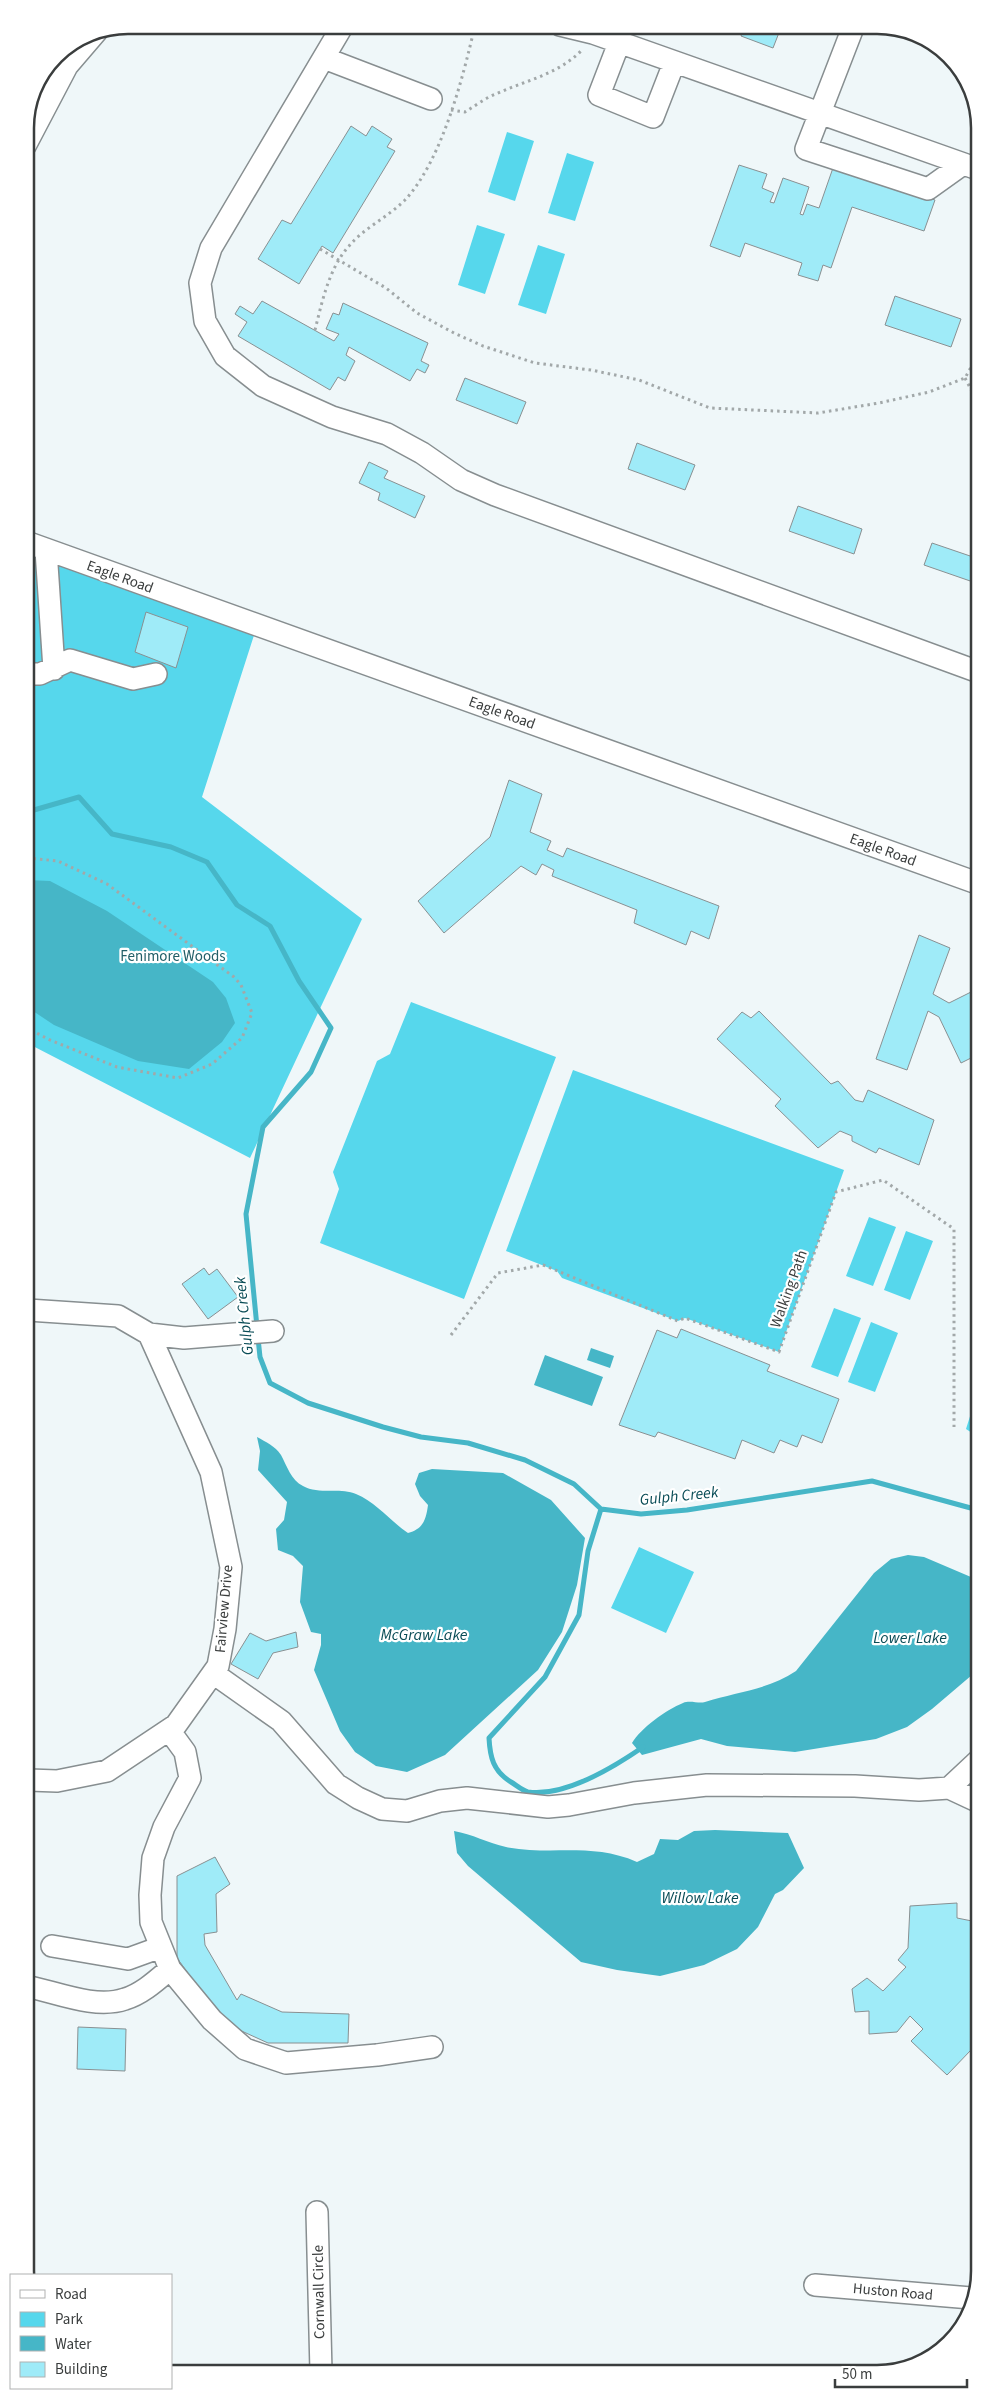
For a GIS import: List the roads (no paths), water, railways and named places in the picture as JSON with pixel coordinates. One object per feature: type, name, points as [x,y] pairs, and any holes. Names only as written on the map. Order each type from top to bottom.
[{"type":"street","points":[[338,34],[211,248],[200,283],[205,321],[225,356],[263,386],[332,417],[387,434],[422,453],[461,480],[495,495],[971,669]]},
{"type":"street","points":[[595,34],[969,166]]},
{"type":"street","points":[[851,34],[806,149],[928,189],[969,166]]},
{"type":"street","points":[[34,129],[67,66],[87,43]]},
{"type":"street","points":[[619,43],[600,95],[653,116],[674,62]]},
{"type":"street","points":[[324,58],[431,99]]},
{"type":"street","points":[[36,546],[54,669]]},
{"type":"street","name":"Eagle Road","points":[[36,546],[971,881]]},
{"type":"street","points":[[34,674],[54,669],[70,660],[133,679],[156,674]]},
{"type":"street","points":[[34,1310],[118,1316],[149,1334],[184,1338],[273,1331]]},
{"type":"street","name":"Fairview Drive","points":[[34,1780],[56,1781],[107,1771],[176,1725],[218,1666],[225,1629],[231,1567],[211,1472],[149,1334]]},
{"type":"street","points":[[213,1673],[281,1721],[336,1784],[358,1798],[382,1809],[407,1811],[440,1801],[467,1798],[548,1807],[634,1793],[707,1785],[855,1786],[918,1790],[949,1788],[971,1798]]},
{"type":"street","points":[[170,1730],[185,1752],[190,1778],[164,1827],[153,1858],[150,1895],[151,1922],[170,1969],[212,2020],[245,2049],[286,2063],[377,2055],[432,2047]]},
{"type":"street","points":[[949,1788],[971,1767]]},
{"type":"street","points":[[52,1946],[128,1959],[161,1947]]},
{"type":"street","points":[[34,1988],[99,2002],[125,1999],[141,1991],[170,1969]]},
{"type":"street","name":"Cornwall Circle","points":[[317,2212],[321,2365]]},
{"type":"street","name":"Huston Road","points":[[815,2285],[967,2298]]},
{"type":"water","points":[[34,880],[50,881],[107,911],[213,982],[226,998],[235,1023],[222,1042],[189,1069],[138,1061],[54,1025],[34,1012]]},
{"type":"water","points":[[591,1348],[614,1356],[610,1368],[587,1360]]},
{"type":"water","points":[[545,1355],[603,1377],[592,1406],[534,1385]]},
{"type":"water","name":"McGraw Lake","points":[[257,1437],[270,1444],[279,1452],[292,1476],[303,1486],[316,1490],[350,1492],[363,1497],[408,1533],[417,1529],[425,1519],[428,1505],[420,1496],[415,1484],[419,1473],[432,1469],[503,1473],[551,1500],[585,1538],[577,1585],[562,1632],[538,1670],[445,1755],[407,1772],[376,1766],[355,1752],[340,1731],[314,1670],[321,1645],[321,1634],[311,1632],[300,1602],[303,1566],[293,1556],[278,1550],[276,1529],[284,1520],[287,1502],[258,1470],[260,1451]]},
{"type":"water","name":"Lower Lake","points":[[908,1555],[924,1557],[971,1577],[971,1676],[932,1709],[907,1727],[876,1739],[795,1752],[727,1746],[701,1739],[642,1755],[632,1743],[641,1731],[654,1720],[683,1703],[703,1702],[752,1690],[796,1671],[874,1573],[891,1559]]},
{"type":"water","name":"Willow Lake","points":[[454,1831],[506,1847],[604,1852],[637,1862],[654,1854],[660,1839],[678,1840],[694,1831],[788,1833],[804,1868],[783,1890],[775,1894],[758,1927],[737,1949],[704,1965],[660,1976],[617,1970],[581,1962],[468,1866],[457,1853]]},
{"type":"waterway","name":"Gulph Creek","points":[[34,810],[79,797],[112,834],[171,847],[207,862],[237,905],[270,926],[299,981],[331,1028],[311,1072],[263,1127],[246,1214],[257,1327]]},
{"type":"waterway","name":"Gulph Creek","points":[[258,1338],[260,1357],[270,1383],[308,1403],[421,1437],[468,1443],[525,1460],[574,1484],[601,1509],[641,1514],[687,1510],[872,1481],[971,1508]]},
{"type":"waterway","points":[[601,1509],[588,1551],[579,1615],[545,1677],[489,1738],[490,1751],[496,1768],[505,1778],[528,1792],[542,1792],[558,1790],[588,1779],[643,1747]]},
{"type":"park label","name":"Fenimore Woods","points":[[173,956]]}]
